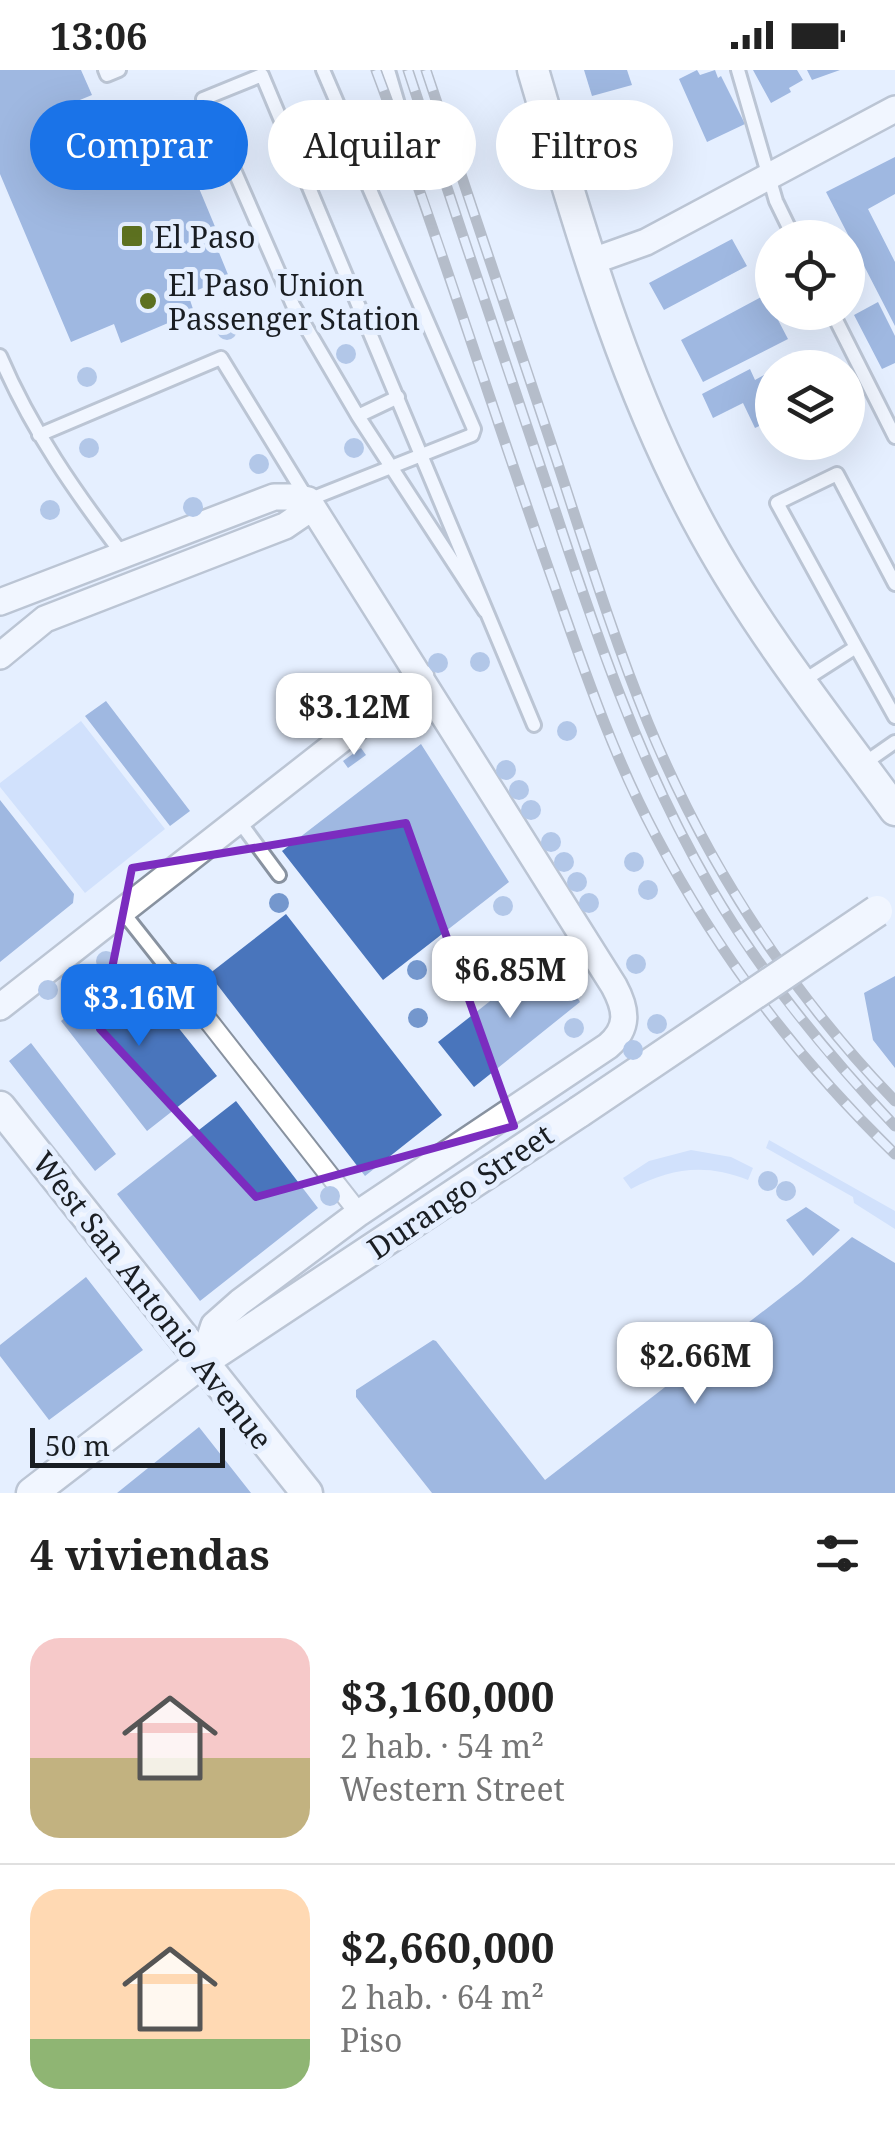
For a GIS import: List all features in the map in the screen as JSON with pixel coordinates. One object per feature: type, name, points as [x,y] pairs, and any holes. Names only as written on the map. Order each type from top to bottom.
[{"type":"street","points":[[533,70],[612,330],[672,469],[750,609],[895,810]]},
{"type":"street","points":[[590,262],[646,242],[895,108]]},
{"type":"street","points":[[0,602],[274,497],[308,500],[614,986],[625,1018],[623,1028],[608,1046],[359,1213],[219,1318],[202,1362]]},
{"type":"street","points":[[0,656],[45,619],[284,526],[304,513],[308,500]]},
{"type":"street","points":[[0,1007],[421,677]]},
{"type":"street","name":"Durango Street","points":[[32,1493],[202,1362],[886,905]]},
{"type":"street","points":[[171,973],[359,1213]]},
{"type":"street","name":"West San Antonio Avenue","points":[[0,1107],[306,1493]]},
{"type":"lane","points":[[105,70],[108,75],[119,70]]},
{"type":"lane","points":[[324,70],[337,100]]},
{"type":"lane","points":[[388,70],[397,100]]},
{"type":"lane","points":[[738,70],[776,201],[785,220]]},
{"type":"lane","points":[[485,611],[358,416],[293,305],[202,100],[253,74],[398,397],[534,725]]},
{"type":"lane","points":[[40,435],[221,358],[308,500],[472,435],[474,429],[370,190]]},
{"type":"lane","points":[[841,330],[895,436]]},
{"type":"lane","points":[[0,356],[22,406],[72,488],[123,555]]},
{"type":"lane","points":[[358,416],[398,397]]},
{"type":"lane","points":[[895,584],[837,474],[777,503],[895,718]]},
{"type":"lane","points":[[801,683],[856,647]]},
{"type":"lane","points":[[862,766],[895,742]]},
{"type":"lane","points":[[240,821],[279,876]]},
{"type":"lane","points":[[122,911],[171,973]]},
{"type":"highlighted area","points":[[406,823],[514,1126],[256,1197],[100,1029],[132,868]]},
{"type":"shaded area","points":[[81,721],[165,829],[85,893],[0,787],[0,783]]},
{"type":"shaded area","points":[[769,1140],[895,1211],[895,1229],[854,1203],[853,1197],[766,1148]]},
{"type":"shaded area","points":[[691,1150],[731,1157],[753,1168],[748,1180],[717,1171],[688,1170],[660,1176],[631,1189],[623,1178],[649,1161]]},
{"type":"building","points":[[0,70],[81,70],[92,95],[80,100],[30,100],[30,190],[200,190],[216,229],[211,233],[229,277],[188,294],[194,312],[121,343],[114,324],[71,342],[0,174]]},
{"type":"building","points":[[584,70],[627,70],[632,85],[592,96]]},
{"type":"building","points":[[697,70],[700,75],[715,70],[718,78],[721,76],[745,124],[707,142],[679,79]]},
{"type":"building","points":[[753,70],[797,70],[803,80],[771,103]]},
{"type":"building","points":[[807,70],[840,70],[812,80]]},
{"type":"building","points":[[895,157],[895,194],[868,209],[895,262],[895,326],[865,268],[865,220],[840,220],[826,192]]},
{"type":"building","points":[[732,239],[747,266],[664,310],[649,283]]},
{"type":"building","points":[[755,300],[755,330],[783,330],[788,339],[766,350],[755,350],[755,356],[703,382],[681,340]]},
{"type":"building","points":[[878,302],[895,336],[895,363],[882,369],[862,330],[865,330],[865,309]]},
{"type":"building","points":[[750,369],[755,380],[755,428],[743,403],[713,418],[702,394]]},
{"type":"building","points":[[106,701],[190,811],[170,826],[85,716]]},
{"type":"building","points":[[421,744],[509,882],[383,980],[282,851]]},
{"type":"building","points":[[361,748],[366,755],[348,768],[343,761]]},
{"type":"building","points":[[0,800],[74,894],[73,903],[0,962]]},
{"type":"building","points":[[286,914],[442,1115],[365,1176],[209,974]]},
{"type":"building","points":[[550,954],[580,1002],[474,1087],[438,1042]]},
{"type":"building","points":[[129,966],[217,1076],[147,1131],[61,1021]]},
{"type":"building","points":[[895,976],[895,1068],[873,1040],[864,993]]},
{"type":"building","points":[[31,1043],[116,1154],[95,1171],[9,1061]]},
{"type":"building","points":[[236,1101],[318,1208],[200,1301],[117,1194]]},
{"type":"building","points":[[806,1207],[840,1230],[813,1256],[786,1220]]},
{"type":"building","points":[[852,1237],[895,1263],[895,1493],[432,1493],[356,1397],[356,1390],[436,1341],[545,1480],[801,1282]]},
{"type":"building","points":[[86,1277],[143,1350],[49,1420],[0,1356],[0,1345]]},
{"type":"building","points":[[199,1427],[251,1493],[117,1493]]},
{"type":"railway","points":[[376,70],[585,671],[640,804],[680,880],[763,1004],[826,1082],[895,1154]]},
{"type":"railway","points":[[408,70],[598,636],[659,789],[710,886],[772,981],[895,1126]]},
{"type":"railway","points":[[426,70],[611,625],[671,775],[754,924],[820,1016],[895,1101]]},
{"type":"place","name":"El Paso","points":[[132,236]]},
{"type":"place","name":"El Paso Union Passenger Station","points":[[148,301]]}]
